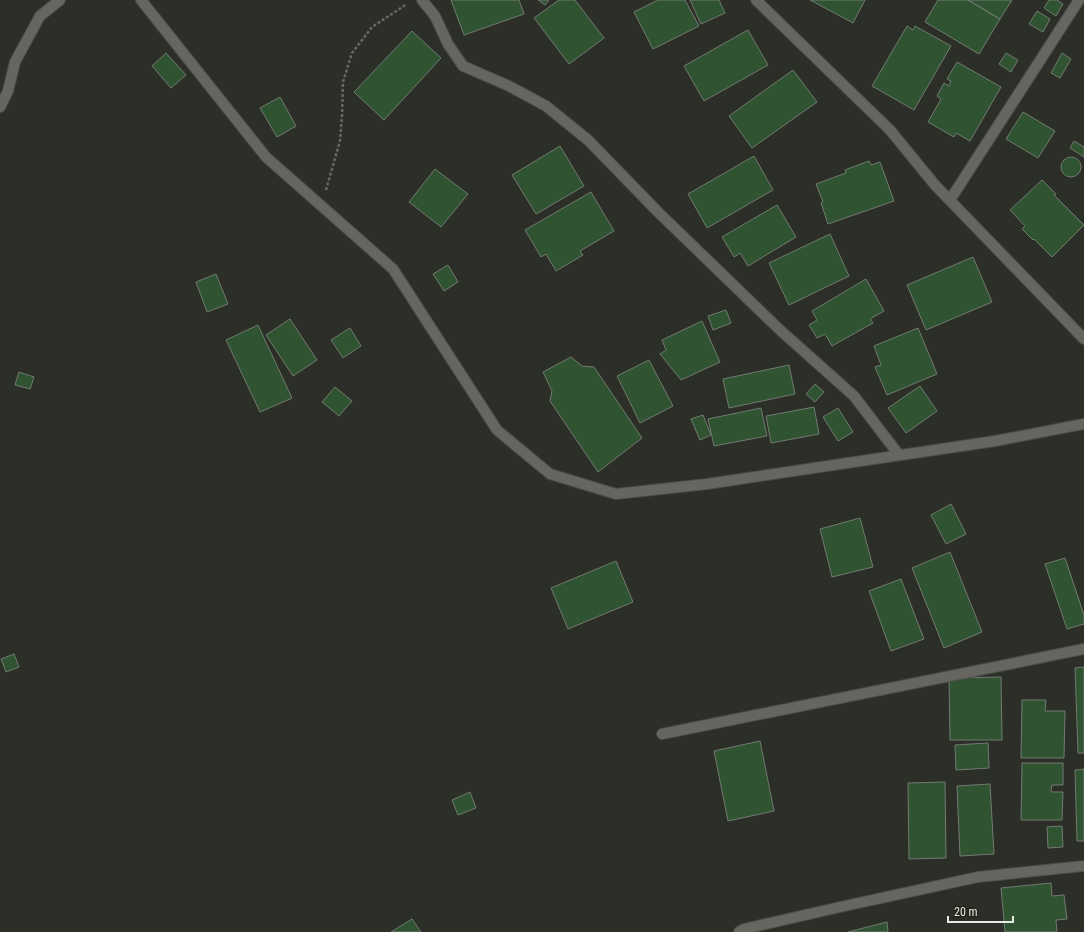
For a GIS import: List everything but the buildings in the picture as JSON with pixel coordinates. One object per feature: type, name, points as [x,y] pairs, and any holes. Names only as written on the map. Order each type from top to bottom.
[{"type":"street","points":[[0,107],[8,91],[14,62],[40,16],[60,0]]},
{"type":"street","points":[[141,0],[266,157],[393,269],[497,430],[550,474],[616,494],[707,484],[995,441],[1084,424]]},
{"type":"street","points":[[422,0],[435,16],[448,44],[463,66],[510,86],[546,106],[588,140],[659,213],[774,324],[854,396],[899,455]]},
{"type":"street","points":[[756,0],[890,130],[935,185],[1084,339]]},
{"type":"street","points":[[950,200],[1079,0]]},
{"type":"street","points":[[662,734],[1084,649]]},
{"type":"street","points":[[739,932],[744,929],[797,916],[978,877],[1084,866]]},
{"type":"path","points":[[322,206],[340,141],[342,82],[352,54],[372,27],[413,0]]}]
